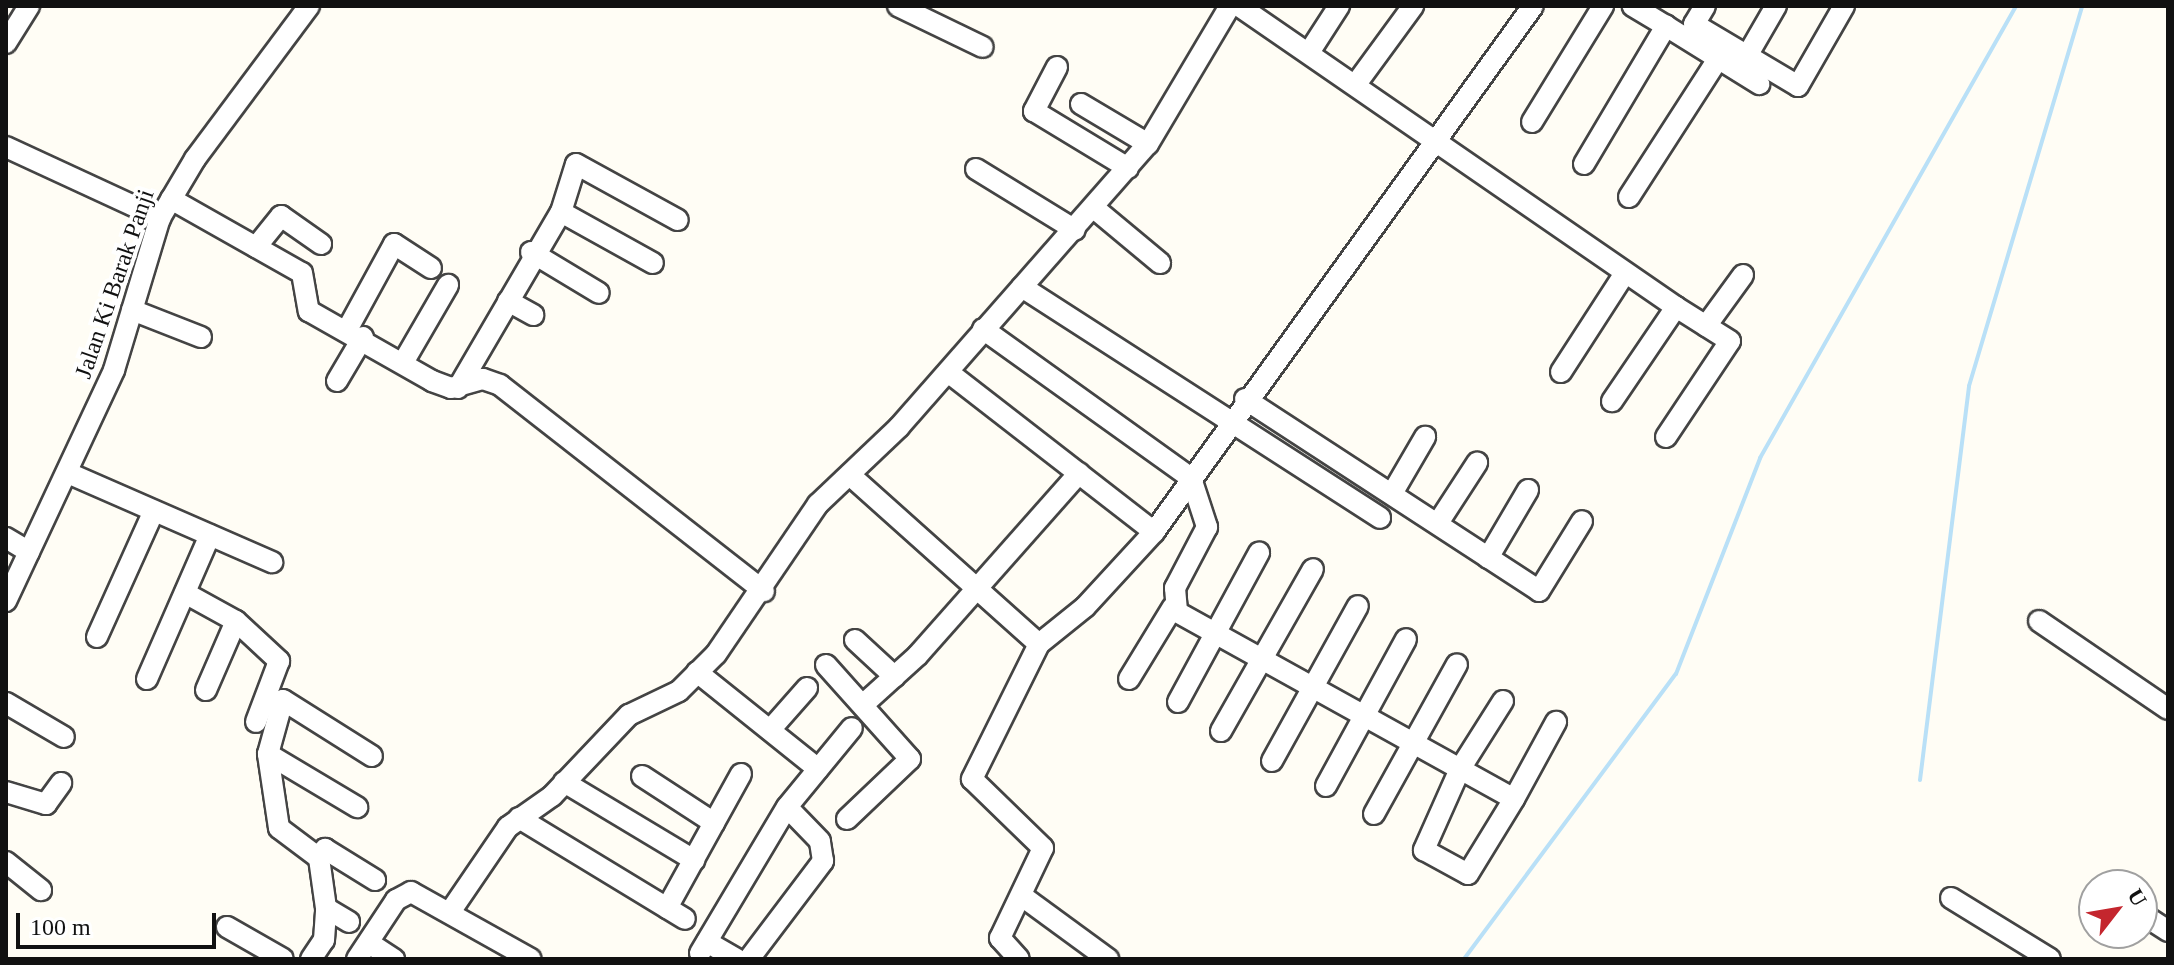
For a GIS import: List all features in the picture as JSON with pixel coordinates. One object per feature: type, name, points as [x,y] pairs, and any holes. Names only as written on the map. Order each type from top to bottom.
[{"type":"street","points":[[9,32],[29,6]]},
{"type":"street","name":"Jalan Ki Barak Panji","points":[[6,601],[68,473],[132,310],[160,218],[309,6]]},
{"type":"street","points":[[898,6],[983,47]]},
{"type":"street","points":[[450,912],[498,837],[564,782],[629,715],[679,691],[697,672],[764,591],[811,514],[851,476],[948,372],[1148,144],[1230,6]]},
{"type":"street","points":[[1239,6],[1310,51],[1430,142],[1730,341],[1666,437]]},
{"type":"street","points":[[1310,51],[1339,6]]},
{"type":"street","points":[[1356,84],[1413,6]]},
{"type":"street","points":[[1019,959],[1000,938],[1043,848],[972,779],[1039,644],[1085,607],[1154,532],[1245,399],[1334,288],[1430,142],[1533,6]]},
{"type":"street","points":[[1532,122],[1603,6]]},
{"type":"street","points":[[1633,6],[1666,20],[1718,59],[1759,84]]},
{"type":"street","points":[[1747,56],[1776,6]]},
{"type":"street","points":[[1666,20],[1699,15],[1747,56],[1798,86],[1844,6]]},
{"type":"street","points":[[1584,164],[1666,20]]},
{"type":"street","points":[[1629,197],[1718,59]]},
{"type":"street","points":[[1057,67],[1034,111],[1128,168]]},
{"type":"street","points":[[1081,104],[1148,144]]},
{"type":"street","points":[[6,147],[160,218]]},
{"type":"street","points":[[458,388],[508,301],[531,252],[561,212],[576,164],[678,220]]},
{"type":"street","points":[[976,169],[1075,230]]},
{"type":"street","points":[[171,199],[302,273],[309,311],[404,361],[439,385],[458,388],[483,379],[500,385],[764,591]]},
{"type":"street","points":[[1094,208],[1160,263]]},
{"type":"street","points":[[561,212],[653,263]]},
{"type":"street","points":[[256,247],[281,216],[321,244]]},
{"type":"street","points":[[337,381],[394,244],[431,268]]},
{"type":"street","points":[[531,252],[599,293]]},
{"type":"street","points":[[1561,372],[1625,273]]},
{"type":"street","points":[[1706,326],[1743,275]]},
{"type":"street","points":[[404,361],[448,285]]},
{"type":"street","points":[[1022,287],[1228,423],[1380,518]]},
{"type":"street","points":[[508,301],[533,315]]},
{"type":"street","points":[[1612,401],[1676,307]]},
{"type":"street","points":[[132,310],[201,337]]},
{"type":"street","points":[[983,329],[1191,478],[1207,527],[1173,607],[1129,679]]},
{"type":"street","points":[[948,372],[1154,532]]},
{"type":"street","points":[[1245,399],[1393,492],[1539,591],[1582,521]]},
{"type":"street","points":[[1393,492],[1425,437]]},
{"type":"street","points":[[1438,523],[1477,463]]},
{"type":"street","points":[[68,473],[272,562]]},
{"type":"street","points":[[866,702],[895,677],[975,584],[1079,473]]},
{"type":"street","points":[[851,476],[1039,644]]},
{"type":"street","points":[[1488,558],[1528,490]]},
{"type":"street","points":[[97,637],[154,511]]},
{"type":"street","points":[[147,679],[210,535]]},
{"type":"street","points":[[6,538],[29,552]]},
{"type":"street","points":[[1178,702],[1259,553]]},
{"type":"street","points":[[1221,731],[1313,569]]},
{"type":"street","points":[[185,593],[236,621],[279,661],[256,722]]},
{"type":"street","points":[[1272,761],[1358,606]]},
{"type":"street","points":[[1173,607],[1363,711],[1514,799]]},
{"type":"street","points":[[206,690],[236,621]]},
{"type":"street","points":[[2039,621],[2168,709]]},
{"type":"street","points":[[1326,786],[1363,711],[1406,639]]},
{"type":"street","points":[[855,640],[895,677]]},
{"type":"street","points":[[1374,814],[1457,664]]},
{"type":"street","points":[[826,665],[866,702],[910,759],[847,819]]},
{"type":"street","points":[[697,672],[818,769]]},
{"type":"street","points":[[770,730],[807,688]]},
{"type":"street","points":[[319,858],[279,828],[268,754],[283,700],[372,756]]},
{"type":"street","points":[[1503,701],[1460,769],[1423,847],[1456,873],[1475,869],[1556,722]]},
{"type":"street","points":[[6,703],[64,737]]},
{"type":"street","points":[[736,959],[703,948],[787,807],[852,728]]},
{"type":"street","points":[[268,754],[357,807]]},
{"type":"street","points":[[667,908],[741,774]]},
{"type":"street","points":[[642,776],[714,823]]},
{"type":"street","points":[[564,782],[694,860]]},
{"type":"street","points":[[6,792],[46,804],[61,783]]},
{"type":"street","points":[[749,959],[823,861],[820,841],[787,807]]},
{"type":"street","points":[[519,818],[685,919]]},
{"type":"street","points":[[311,959],[324,940],[326,908],[319,858],[325,849],[375,880]]},
{"type":"street","points":[[6,862],[41,890]]},
{"type":"street","points":[[394,959],[363,951],[405,893],[450,912],[531,959]]},
{"type":"street","points":[[1022,896],[1108,959]]},
{"type":"street","points":[[1951,898],[2050,959]]},
{"type":"street","points":[[326,908],[349,922]]},
{"type":"street","points":[[227,927],[283,959]]},
{"type":"waterway","points":[[1464,959],[1676,674],[1760,458],[2016,6]]},
{"type":"waterway","points":[[1920,780],[1969,386],[2082,6]]}]
